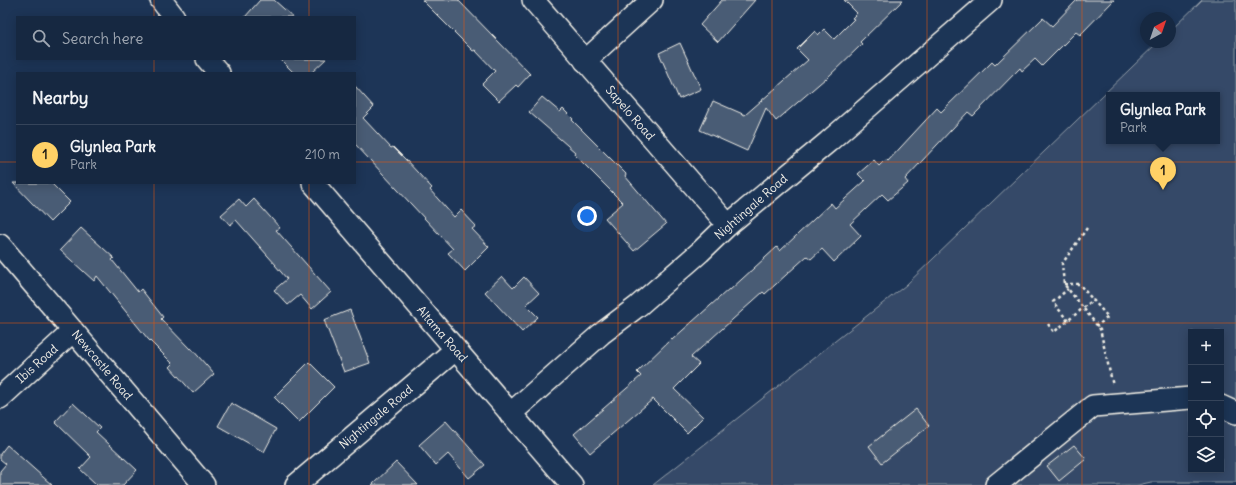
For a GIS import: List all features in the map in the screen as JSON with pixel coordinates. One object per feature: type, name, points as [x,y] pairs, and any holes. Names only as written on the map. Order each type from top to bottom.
[{"type":"street","points":[[161,0],[173,16]]},
{"type":"street","name":"Sapelo Road","points":[[533,0],[728,225]]},
{"type":"street","points":[[585,61],[652,0]]},
{"type":"street","name":"Nightingale Road","points":[[510,414],[601,334],[638,306],[700,252],[728,225],[828,142],[991,0]]},
{"type":"street","points":[[208,60],[218,72]]},
{"type":"street","name":"Altama Road","points":[[314,184],[572,485]]},
{"type":"street","name":"Newcastle Road","points":[[0,245],[204,485]]},
{"type":"street","name":"Ibis Road","points":[[0,398],[73,331]]},
{"type":"street","name":"Nightingale Road","points":[[296,485],[455,350]]},
{"type":"street","points":[[996,485],[1093,406],[1188,398]]},
{"type":"street","points":[[1224,408],[1236,414]]},
{"type":"path","points":[[1087,228],[1062,264],[1064,284],[1100,329],[1118,404]]},
{"type":"path","points":[[1064,284],[1079,284],[1108,317],[1097,326]]},
{"type":"path","points":[[1068,289],[1053,302],[1068,321]]},
{"type":"path","points":[[1048,324],[1054,332],[1084,309],[1093,300]]},
{"type":"shaded area","points":[[1202,0],[1236,0],[1236,482],[1151,482],[1138,485],[653,485],[906,285],[1106,92],[1106,144],[1220,144],[1220,92],[1106,92],[1152,48],[1176,48],[1176,25]]},
{"type":"building","points":[[260,0],[274,0],[292,16],[246,16]]},
{"type":"building","points":[[422,0],[458,0],[530,74],[518,87],[516,85],[499,101],[482,84],[495,71]]},
{"type":"building","points":[[722,0],[755,0],[718,42],[700,25]]},
{"type":"building","points":[[844,0],[903,0],[860,42],[862,44],[826,79],[776,121],[766,108],[747,151],[700,130],[713,101],[745,115],[808,60],[797,49],[815,31],[818,35],[824,29],[834,39],[854,19],[852,18],[857,13]]},
{"type":"building","points":[[1077,0],[1114,0],[1080,35],[1076,32],[1042,66],[1035,59],[1022,71],[1020,68],[973,116],[968,112],[905,179],[908,183],[888,200],[882,194],[850,224],[861,236],[834,262],[822,249],[811,259],[807,256],[765,294],[763,292],[691,357],[699,364],[674,389],[703,417],[687,433],[653,399],[590,453],[574,434],[641,376],[637,372],[672,338],[673,339],[729,289],[730,290],[777,247],[780,251],[831,203],[835,208],[865,181],[858,174],[874,160],[879,166],[886,159],[888,161],[937,108],[941,112],[992,62],[995,65],[1043,18],[1052,26]]},
{"type":"building","points":[[680,43],[701,89],[679,99],[659,53]]},
{"type":"building","points":[[281,60],[325,60],[312,72],[293,72]]},
{"type":"building","points":[[356,87],[374,107],[363,118],[432,188],[430,190],[454,217],[461,210],[476,226],[472,229],[489,247],[465,271],[448,253],[453,249],[356,145]]},
{"type":"building","points":[[542,97],[560,112],[563,109],[573,119],[572,120],[626,174],[625,176],[666,224],[634,251],[605,218],[623,203],[574,154],[575,152],[529,112]]},
{"type":"building","points":[[13,183],[52,184],[70,202],[50,222]]},
{"type":"building","points":[[239,199],[246,207],[254,199],[280,228],[276,230],[331,292],[312,309],[300,295],[288,305],[274,290],[287,279],[236,220],[230,225],[221,215]]},
{"type":"building","points":[[81,228],[114,258],[112,260],[138,292],[141,289],[163,317],[161,319],[190,349],[191,348],[214,374],[193,393],[170,367],[173,364],[148,339],[97,276],[94,281],[60,250]]},
{"type":"building","points":[[502,276],[513,288],[524,277],[539,293],[526,305],[538,317],[522,332],[485,292]]},
{"type":"building","points":[[350,310],[370,363],[344,372],[324,320]]},
{"type":"building","points":[[309,362],[334,387],[299,422],[274,397]]},
{"type":"building","points":[[73,403],[100,428],[96,432],[137,470],[123,485],[97,485],[80,469],[91,457],[55,422]]},
{"type":"building","points":[[231,403],[276,429],[264,452],[218,426]]},
{"type":"building","points":[[916,409],[929,426],[882,463],[869,446]]},
{"type":"building","points":[[446,421],[485,465],[469,478],[448,454],[436,465],[419,445]]},
{"type":"building","points":[[7,445],[52,485],[0,485],[0,471],[6,464],[0,459],[0,454]]},
{"type":"building","points":[[1074,445],[1086,459],[1059,481],[1047,466]]},
{"type":"building","points":[[396,462],[418,485],[372,485]]},
{"type":"place","name":"Glynlea Park","points":[[1163,190]]}]
